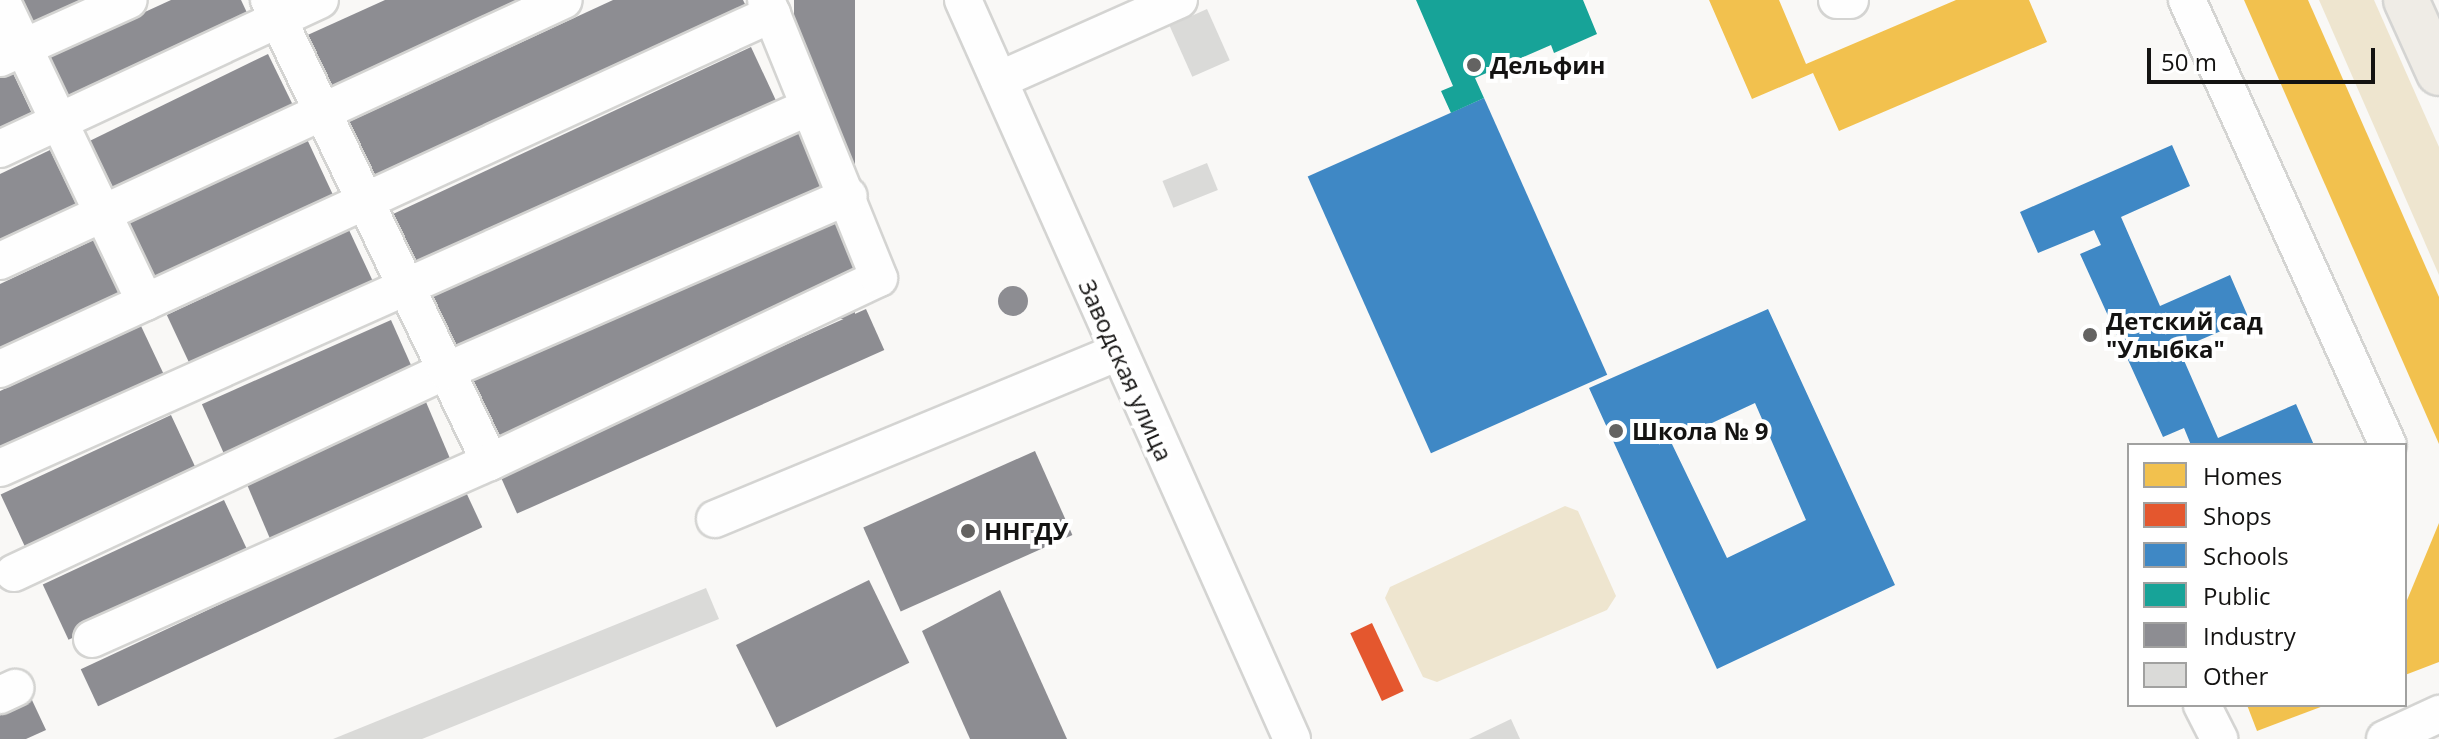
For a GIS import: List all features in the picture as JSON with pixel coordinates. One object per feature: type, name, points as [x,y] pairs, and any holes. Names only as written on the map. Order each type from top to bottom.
[{"type":"main road","points":[[2406,0],[2439,73]]},
{"type":"street","points":[[1,0],[11,53],[58,122],[106,212],[145,302]]},
{"type":"street","points":[[11,53],[129,0]]},
{"type":"street","points":[[0,149],[58,122],[273,9],[320,0]]},
{"type":"street","points":[[0,261],[564,0]]},
{"type":"street","name":"Заводская улица","points":[[963,0],[1292,739]]},
{"type":"street","points":[[999,80],[1179,0]]},
{"type":"street","points":[[1837,0],[1850,0]]},
{"type":"street","points":[[2187,0],[2387,443]]},
{"type":"street","points":[[0,369],[769,7],[849,196],[879,278],[490,462],[92,639]]},
{"type":"street","points":[[273,9],[490,462]]},
{"type":"street","points":[[0,468],[809,107]]},
{"type":"street","points":[[14,573],[446,371],[849,196]]},
{"type":"street","points":[[715,519],[1118,352]]},
{"type":"street","points":[[2203,707],[2219,739]]},
{"type":"street","points":[[2385,739],[2439,714]]},
{"type":"shaded area","points":[[2319,0],[2374,0],[2439,147],[2439,275]]},
{"type":"shaded area","points":[[1565,506],[1578,511],[1616,596],[1607,610],[1437,682],[1423,677],[1385,598],[1390,587]]},
{"type":"building: Homes","points":[[1709,0],[1779,0],[1806,64],[1956,0],[2029,0],[2047,42],[1839,131],[1813,73],[1752,99]]},
{"type":"building: Homes","points":[[2244,0],[2308,0],[2439,297],[2439,444]]},
{"type":"building: Homes","points":[[2439,523],[2439,662],[2407,674],[2407,600]]},
{"type":"building: Homes","points":[[2248,707],[2321,707],[2257,731]]},
{"type":"building: Shops","points":[[1372,623],[1404,691],[1382,701],[1350,633]]},
{"type":"building: Schools","points":[[1484,98],[1607,375],[1431,453],[1308,177]]},
{"type":"building: Schools","points":[[2172,145],[2190,186],[2121,217],[2160,306],[2230,275],[2249,319],[2179,349],[2218,438],[2296,404],[2313,443],[2190,443],[2184,428],[2163,437],[2080,254],[2101,245],[2094,230],[2038,253],[2020,212]]},
{"type":"building: Schools","points":[[1768,309],[1895,585],[1717,669],[1589,388]],"holes":[[[1755,403],[1806,520],[1727,558],[1671,442]]]},
{"type":"building: Public","name":"Дельфин","points":[[1416,0],[1583,0],[1597,34],[1554,53],[1551,45],[1475,78],[1484,98],[1451,113],[1441,91],[1453,86]]},
{"type":"building: Industry","points":[[19,0],[96,0],[32,29]]},
{"type":"building: Industry","points":[[171,0],[241,0],[249,17],[68,100],[49,56]]},
{"type":"building: Industry","points":[[385,0],[527,0],[326,92],[301,38]]},
{"type":"building: Industry","points":[[613,0],[743,0],[748,10],[369,184],[342,125]]},
{"type":"building: Industry","points":[[794,0],[855,0],[855,319],[794,319]]},
{"type":"building: Industry","points":[[751,47],[779,108],[415,278],[387,217]]},
{"type":"building: Industry","points":[[268,54],[296,112],[118,198],[90,141]]},
{"type":"building: Industry","points":[[10,67],[35,120],[0,137],[0,72]]},
{"type":"building: Industry","points":[[794,135],[821,195],[454,359],[427,299]]},
{"type":"building: Industry","points":[[306,137],[335,200],[153,284],[124,222]]},
{"type":"building: Industry","points":[[50,150],[77,206],[0,243],[0,174]]},
{"type":"building: Industry","points":[[835,219],[860,276],[492,440],[467,383]]},
{"type":"building: Industry","points":[[349,230],[376,287],[193,372],[167,315]]},
{"type":"building: Industry","points":[[96,239],[123,298],[0,356],[0,284]]},
{"type":"building: Industry","points":[[1013,286],[1023,291],[1028,301],[1023,311],[1013,316],[1003,311],[998,301],[1003,291]]},
{"type":"building: Industry","points":[[866,309],[884,350],[517,514],[499,473]]},
{"type":"building: Industry","points":[[391,320],[415,374],[226,458],[202,404]]},
{"type":"building: Industry","points":[[141,326],[166,379],[0,456],[0,391]]},
{"type":"building: Industry","points":[[426,402],[451,462],[270,539],[245,479]]},
{"type":"building: Industry","points":[[171,415],[198,472],[27,552],[1,494]]},
{"type":"building: Industry","name":"ННГДУ","points":[[1035,451],[1072,535],[901,612],[863,527]]},
{"type":"building: Industry","points":[[465,490],[482,527],[98,706],[81,669]]},
{"type":"building: Industry","points":[[224,500],[250,555],[69,640],[43,585]]},
{"type":"building: Industry","points":[[869,580],[909,663],[776,728],[736,645]]},
{"type":"building: Industry","points":[[1000,590],[1067,739],[970,739],[922,631]]},
{"type":"building: Industry","points":[[31,698],[46,730],[26,739],[0,739],[0,713]]},
{"type":"building: Other","points":[[1207,9],[1230,60],[1192,77],[1170,26]]},
{"type":"building: Other","points":[[1207,163],[1218,190],[1173,208],[1162,181]]},
{"type":"building: Other","points":[[706,588],[719,619],[422,739],[333,739]]},
{"type":"building: Other","points":[[1511,719],[1520,739],[1469,739]]},
{"type":"place","name":"Дельфин","points":[[1474,65]]},
{"type":"place","name":"Детский сад \"Улыбка\"","points":[[2090,335]]},
{"type":"place","name":"Школа № 9","points":[[1616,431]]},
{"type":"place","name":"ННГДУ","points":[[968,531]]}]
